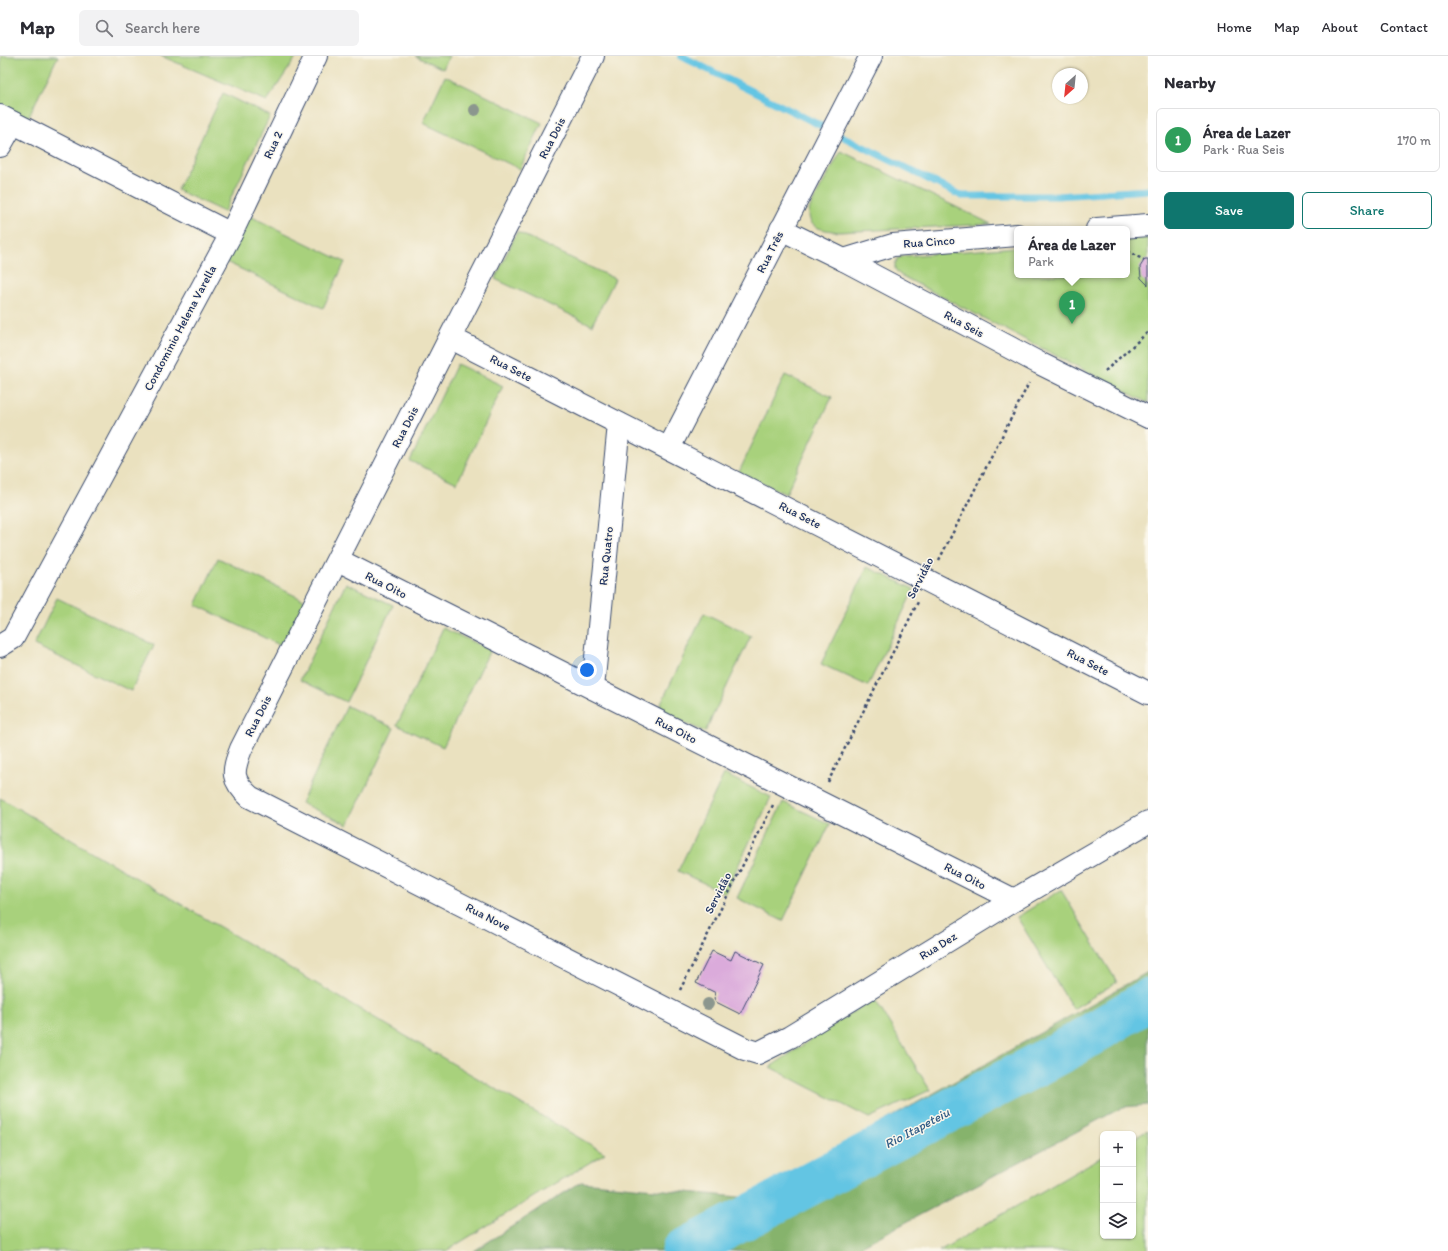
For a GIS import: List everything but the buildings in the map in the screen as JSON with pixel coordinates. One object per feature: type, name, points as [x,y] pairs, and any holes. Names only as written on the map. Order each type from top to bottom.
[{"type":"street","name":"Rua 2","points":[[231,234],[316,56]]},
{"type":"street","name":"Rua Dois","points":[[250,797],[240,787],[235,776],[236,762],[241,749],[593,56]]},
{"type":"street","name":"Rua Três","points":[[669,448],[871,56]]},
{"type":"street","points":[[0,146],[6,119],[231,234]]},
{"type":"street","points":[[1130,226],[1148,225]]},
{"type":"street","name":"Rua Seis","points":[[781,229],[844,260],[1039,363],[1148,417]]},
{"type":"street","name":"Condominio Helena Varella","points":[[6,642],[231,234]]},
{"type":"street","name":"Rua Cinco","points":[[844,260],[893,245],[1014,235]]},
{"type":"street","name":"Rua Sete","points":[[451,338],[1148,693]]},
{"type":"street","name":"Rua Quatro","points":[[593,688],[620,424]]},
{"type":"street","name":"Rua Oito","points":[[338,560],[1014,900]]},
{"type":"street","name":"Rua Nove","points":[[250,797],[726,1038]]},
{"type":"street","name":"Rua Dez","points":[[726,1038],[753,1052],[766,1050],[790,1037],[1014,900],[1148,822]]},
{"type":"path","points":[[1130,253],[1144,260]]},
{"type":"path","points":[[1088,387],[1148,332]]},
{"type":"path","name":"Servidão","points":[[818,802],[1039,363]]},
{"type":"path","name":"Servidão","points":[[670,1009],[783,785]]},
{"type":"green space","points":[[1,56],[58,56],[27,120],[0,107]]},
{"type":"green space","points":[[161,56],[297,56],[267,101]]},
{"type":"green space","points":[[415,56],[449,56],[443,69]]},
{"type":"green space","points":[[445,76],[542,123],[520,169],[423,123]]},
{"type":"green space","points":[[223,93],[270,116],[224,212],[177,190]]},
{"type":"green space","points":[[841,151],[991,224],[838,232],[820,229],[812,224],[810,220],[810,207]]},
{"type":"green space","points":[[248,215],[345,262],[323,308],[226,262]]},
{"type":"green space","points":[[517,232],[615,279],[592,325],[495,279]]},
{"type":"green space","points":[[1148,238],[1148,403],[900,275],[895,269],[895,264],[898,258],[905,256],[1014,247],[1014,278],[1130,278],[1130,239]]},
{"type":"green space","points":[[457,364],[503,386],[457,483],[410,461]]},
{"type":"green space","points":[[785,375],[832,397],[786,494],[739,472]]},
{"type":"green space","points":[[218,558],[314,605],[292,651],[196,605]]},
{"type":"green space","points":[[867,567],[914,589],[868,686],[821,664]]},
{"type":"green space","points":[[346,583],[393,605],[346,702],[300,680]]},
{"type":"green space","points":[[57,598],[154,645],[131,691],[34,645]]},
{"type":"green space","points":[[704,613],[751,636],[705,732],[658,710]]},
{"type":"green space","points":[[443,628],[490,650],[443,747],[397,725]]},
{"type":"green space","points":[[347,706],[394,728],[348,825],[301,803]]},
{"type":"green space","points":[[724,774],[771,797],[725,893],[678,871]]},
{"type":"green space","points":[[0,798],[605,1153],[446,1251],[0,1251]]},
{"type":"green space","points":[[783,802],[830,824],[783,921],[737,898]]},
{"type":"green space","points":[[1061,890],[1117,982],[1073,1009],[1017,917]]},
{"type":"green space","points":[[1148,972],[1148,1105],[1123,1107],[852,1251],[474,1251],[581,1182],[749,1198]]},
{"type":"green space","points":[[874,998],[930,1090],[869,1118],[770,1067]]},
{"type":"green space","points":[[1148,1130],[1148,1251],[939,1251],[1100,1158],[1100,1239],[1136,1239],[1136,1137]]},
{"type":"waterway","points":[[681,56],[962,196],[1057,196],[1148,190]]},
{"type":"waterway","name":"Rio Itapeteiu","points":[[683,1251],[1074,1045],[1148,1000]]},
{"type":"place","name":"Área de Lazer","points":[[1072,324]]}]
